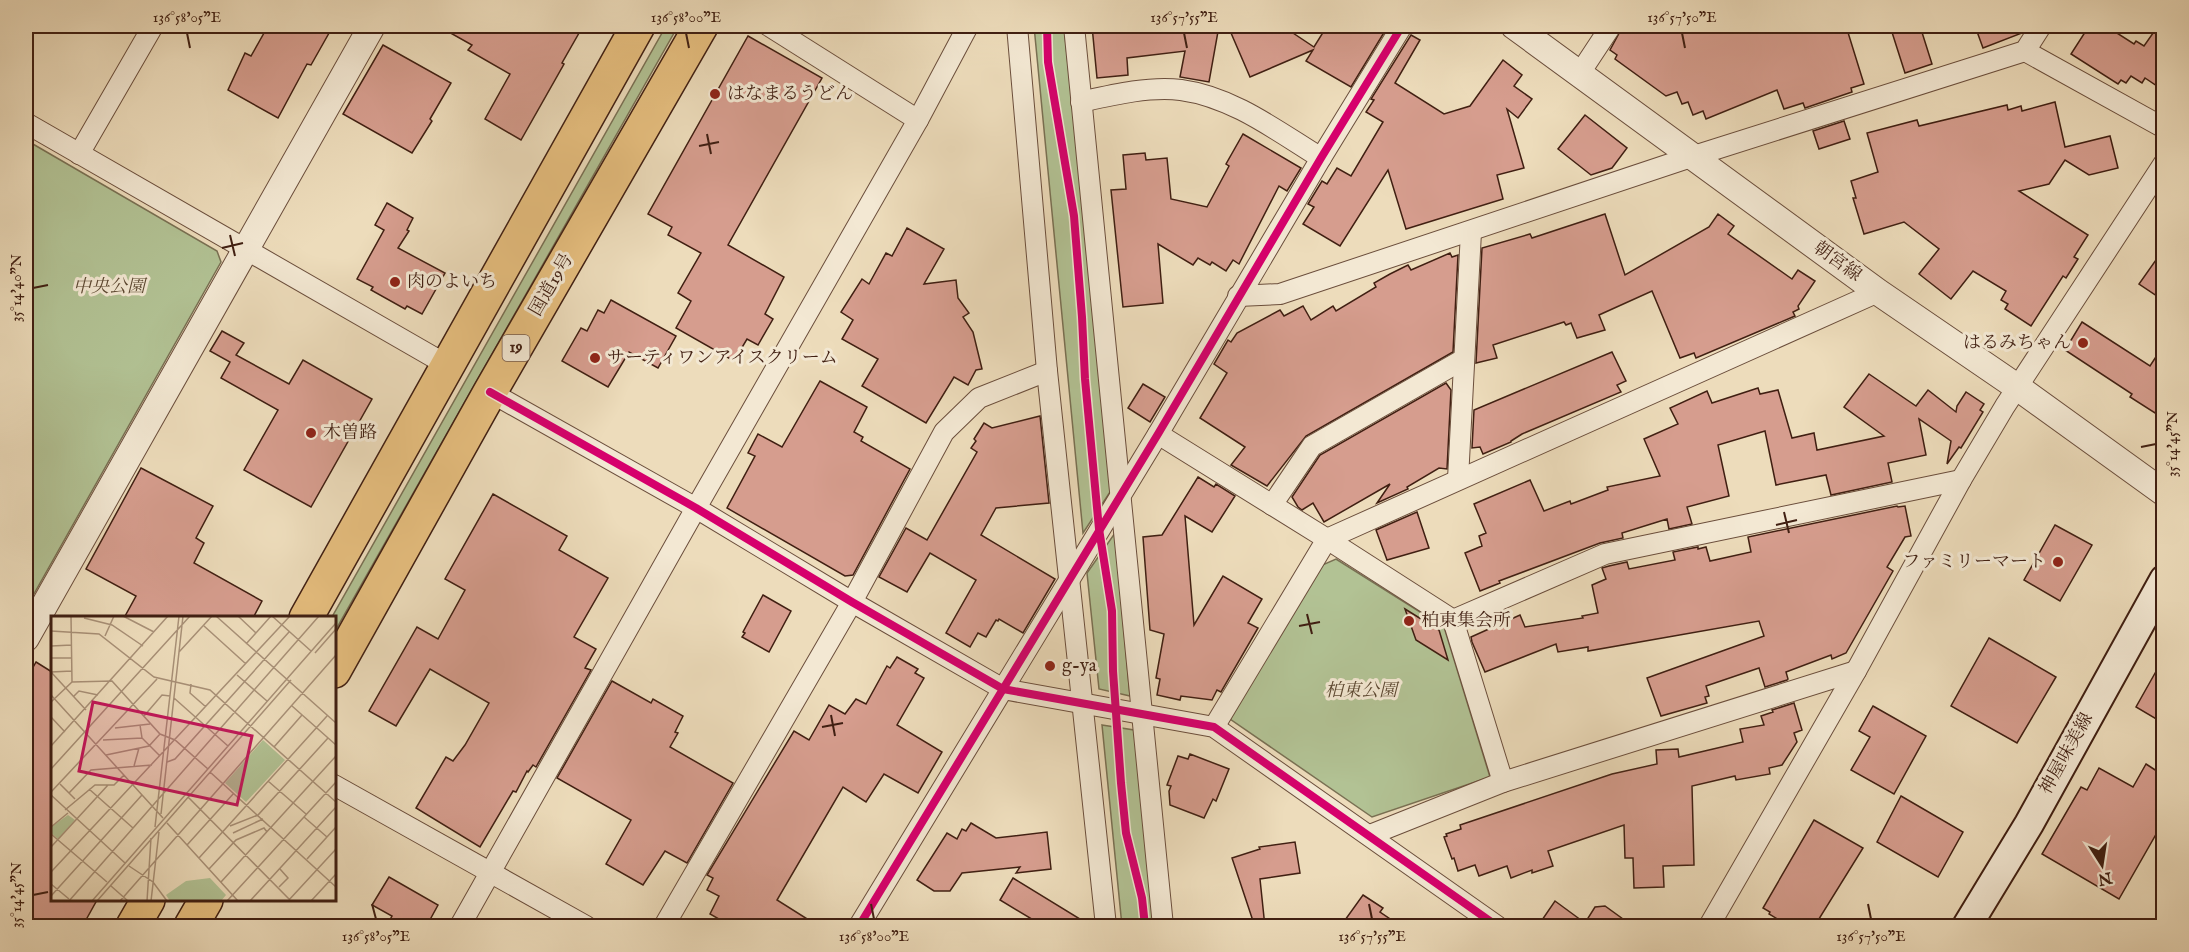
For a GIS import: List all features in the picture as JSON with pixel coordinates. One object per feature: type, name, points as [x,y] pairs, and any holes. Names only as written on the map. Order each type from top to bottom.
[{"type":"highway","points":[[307,616],[638,26]]},
{"type":"highway","name":"国道19号","points":[[336,667],[490,392],[701,26]]},
{"type":"highway","points":[[133,927],[147,901]]},
{"type":"highway","points":[[190,927],[205,901]]},
{"type":"main road","name":"神屋味美線","points":[[1967,927],[2029,824],[2163,580]]},
{"type":"street","points":[[79,154],[153,26]]},
{"type":"street","points":[[26,638],[46,617],[246,249],[372,26]]},
{"type":"street","points":[[769,26],[918,120]]},
{"type":"street","points":[[460,927],[918,120],[968,26]]},
{"type":"street","points":[[1017,26],[1047,371],[1106,927]]},
{"type":"street","points":[[1074,26],[1163,927]]},
{"type":"street","points":[[859,927],[1402,26]]},
{"type":"street","name":"朝宮線","points":[[1514,26],[1878,292],[2017,387],[2163,493]]},
{"type":"street","points":[[1580,73],[1611,26]]},
{"type":"street","points":[[1238,296],[1280,294],[1694,156],[2025,51],[2041,26]]},
{"type":"street","points":[[2025,51],[2163,128]]},
{"type":"street","points":[[1081,102],[1129,92],[1179,90],[1216,98],[1253,116],[1321,158]]},
{"type":"street","points":[[26,123],[447,365]]},
{"type":"street","points":[[1709,927],[1856,671],[1961,480],[2017,387],[2163,163]]},
{"type":"street","points":[[1458,478],[1471,232]]},
{"type":"street","points":[[1214,727],[1327,539],[1458,478],[1878,292]]},
{"type":"street","points":[[1272,505],[1312,446],[1464,359]]},
{"type":"street","points":[[664,927],[852,603],[944,432],[979,398],[1047,371]]},
{"type":"street","points":[[490,392],[696,508],[852,603],[1003,689],[1214,727],[1370,835],[1489,924]]},
{"type":"street","points":[[1158,434],[1453,620],[1503,782]]},
{"type":"street","points":[[1453,620],[1605,554],[1961,480]]},
{"type":"street","points":[[1370,835],[1503,782],[1856,671]]},
{"type":"street","points":[[336,786],[586,927]]},
{"type":"green space","points":[[666,26],[678,26],[336,629],[336,616],[333,616]]},
{"type":"green space","points":[[1034,26],[1064,26],[1112,489],[1083,533]]},
{"type":"green space","name":"中央公園","points":[[26,140],[217,251],[221,262],[26,608]]},
{"type":"green space","points":[[1115,533],[1130,696],[1099,689],[1087,573]]},
{"type":"green space","name":"柏東公園","points":[[1336,559],[1444,627],[1490,777],[1372,817],[1230,719],[1320,566]]},
{"type":"green space","points":[[1102,725],[1134,730],[1154,926],[1122,926]]},
{"type":"building","points":[[268,26],[333,26],[311,65],[307,64],[278,118],[228,90],[245,53],[251,56]]},
{"type":"building","points":[[438,26],[583,26],[521,140],[485,119],[510,74],[468,50],[472,45]]},
{"type":"building","points":[[1092,26],[1219,26],[1209,82],[1180,77],[1185,51],[1127,58],[1128,75],[1097,78]]},
{"type":"building","points":[[1228,26],[1289,26],[1293,33],[1314,47],[1327,26],[1388,26],[1351,87],[1306,61],[1313,50],[1250,77]]},
{"type":"building","points":[[1623,26],[1846,26],[1864,84],[1851,88],[1852,92],[1805,108],[1803,103],[1784,109],[1777,90],[1706,119],[1703,111],[1693,115],[1688,102],[1682,104],[1677,92],[1666,96],[1615,59],[1617,55],[1610,50]]},
{"type":"building","points":[[1890,26],[1920,26],[1932,64],[1905,73]]},
{"type":"building","points":[[1975,26],[2027,26],[2022,33],[1983,48]]},
{"type":"building","points":[[2089,26],[2106,26],[2134,44],[2136,41],[2144,46],[2158,26],[2163,26],[2163,90],[2145,78],[2142,83],[2131,76],[2126,83],[2121,80],[2118,84],[2071,54]]},
{"type":"building","points":[[1411,35],[1420,40],[1395,83],[1444,114],[1470,106],[1503,60],[1522,75],[1514,86],[1532,99],[1518,118],[1507,109],[1524,168],[1497,175],[1503,199],[1406,229],[1388,170],[1340,246],[1303,224],[1314,207],[1308,204],[1322,181],[1327,184],[1337,168],[1351,176],[1383,122],[1366,112],[1374,100],[1371,99]]},
{"type":"building","points":[[748,36],[822,78],[728,245],[784,277],[765,314],[773,319],[758,345],[747,339],[734,361],[676,328],[691,301],[678,293],[701,253],[668,235],[672,227],[648,214]]},
{"type":"building","points":[[383,45],[451,83],[430,119],[432,121],[412,153],[343,114]]},
{"type":"building","points":[[2055,102],[2065,147],[2110,136],[2118,168],[2089,175],[2065,160],[2049,184],[2019,191],[2088,235],[2074,257],[2078,259],[2066,278],[2063,276],[2031,326],[2005,309],[2008,304],[2001,300],[2006,291],[1973,271],[1951,299],[1919,274],[1939,249],[1904,222],[1864,234],[1853,198],[1856,198],[1851,181],[1878,172],[1867,133],[1917,120],[1919,126],[2007,105],[2008,110],[2021,106],[2022,111]]},
{"type":"building","points":[[1585,115],[1627,148],[1612,168],[1591,175],[1558,149]]},
{"type":"building","points":[[1844,121],[1850,139],[1819,149],[1813,131]]},
{"type":"building","points":[[1243,134],[1301,168],[1287,191],[1279,186],[1239,264],[1233,260],[1226,271],[1212,262],[1210,265],[1198,258],[1193,265],[1158,244],[1163,303],[1123,307],[1111,190],[1126,189],[1123,155],[1145,153],[1146,160],[1167,158],[1171,199],[1207,207],[1229,166],[1226,164]]},
{"type":"building","points":[[387,203],[413,218],[407,230],[409,231],[398,248],[445,273],[422,314],[407,306],[405,309],[371,290],[373,287],[357,279],[384,230],[375,225]]},
{"type":"building","points":[[1605,214],[1625,275],[1709,227],[1718,214],[1734,226],[1728,234],[1792,279],[1798,270],[1815,281],[1798,306],[1799,309],[1793,312],[1795,316],[1696,358],[1694,353],[1680,358],[1652,291],[1599,315],[1605,330],[1577,338],[1571,323],[1566,325],[1564,322],[1493,345],[1497,358],[1476,363],[1482,248],[1530,234],[1532,238]]},
{"type":"building","points":[[907,228],[944,249],[924,284],[956,280],[958,298],[969,313],[963,317],[973,332],[982,369],[976,370],[968,385],[954,377],[926,423],[862,386],[878,359],[842,339],[853,320],[841,312],[862,279],[869,284],[886,253],[892,256]]},
{"type":"building","points":[[2163,250],[2163,300],[2139,284]]},
{"type":"building","points":[[1450,253],[1452,257],[1458,255],[1453,352],[1306,436],[1267,486],[1231,465],[1245,447],[1200,418],[1227,373],[1214,364],[1228,340],[1231,342],[1237,333],[1280,310],[1284,316],[1303,306],[1311,320],[1333,306],[1336,311],[1376,287],[1374,283],[1390,274],[1408,265],[1411,270]]},
{"type":"building","points":[[611,300],[676,336],[658,368],[629,352],[608,387],[562,361],[581,328],[587,331],[598,310],[604,313]]},
{"type":"building","points":[[2082,322],[2150,366],[2163,346],[2163,400],[2155,413],[2130,397],[2132,394],[2065,350]]},
{"type":"building","points":[[222,331],[244,343],[236,355],[289,384],[303,360],[372,399],[311,507],[244,470],[278,410],[221,378],[230,362],[210,351]]},
{"type":"building","points":[[1612,352],[1626,381],[1617,385],[1621,392],[1522,434],[1511,442],[1483,454],[1480,447],[1472,448],[1474,410]]},
{"type":"building","points":[[1869,374],[1916,406],[1928,390],[1956,412],[1966,392],[1984,404],[1980,410],[1983,412],[1961,448],[1959,447],[1947,464],[1951,441],[1919,419],[1926,455],[1888,463],[1892,482],[1831,495],[1826,475],[1776,485],[1765,431],[1718,445],[1729,496],[1687,507],[1692,524],[1669,529],[1667,519],[1622,533],[1623,538],[1600,543],[1499,581],[1500,583],[1480,591],[1465,553],[1482,546],[1479,536],[1486,533],[1474,504],[1530,480],[1544,511],[1608,490],[1607,487],[1660,476],[1644,439],[1678,424],[1670,408],[1707,391],[1712,403],[1758,388],[1760,394],[1778,390],[1792,438],[1814,433],[1817,450],[1884,436],[1844,407]]},
{"type":"building","points":[[820,381],[867,407],[854,432],[863,437],[861,441],[910,469],[853,575],[845,576],[727,508],[755,456],[748,453],[758,434],[782,447]]},
{"type":"building","points":[[1446,383],[1451,390],[1447,469],[1439,468],[1407,487],[1408,489],[1377,503],[1390,484],[1324,522],[1313,503],[1302,510],[1298,507],[1292,497],[1320,455]]},
{"type":"building","points":[[1143,384],[1165,397],[1150,422],[1128,408]]},
{"type":"building","points":[[1040,416],[1049,503],[996,508],[981,535],[1055,579],[1023,633],[999,619],[996,620],[986,637],[978,633],[970,647],[946,633],[976,580],[930,553],[907,592],[879,577],[906,528],[927,540],[977,452],[971,448],[984,423],[992,428]]},
{"type":"building","points":[[141,468],[213,506],[196,538],[204,543],[194,563],[262,601],[254,616],[125,616],[136,596],[86,569]]},
{"type":"building","points":[[1198,477],[1214,487],[1216,484],[1235,496],[1212,532],[1185,516],[1194,625],[1223,576],[1262,599],[1248,623],[1258,628],[1221,692],[1217,690],[1212,700],[1181,696],[1180,700],[1157,695],[1160,679],[1156,678],[1164,634],[1150,630],[1143,537],[1162,535]]},
{"type":"building","points":[[493,494],[567,536],[559,550],[608,578],[574,637],[596,649],[585,668],[591,670],[536,767],[533,765],[527,771],[516,792],[513,791],[480,847],[416,808],[446,757],[453,761],[489,703],[430,669],[396,726],[369,711],[417,627],[438,639],[465,590],[445,579]]},
{"type":"building","points":[[1905,506],[1911,536],[1905,537],[1887,567],[1893,571],[1846,653],[1832,659],[1831,655],[1786,672],[1787,680],[1765,687],[1759,668],[1706,686],[1709,696],[1705,697],[1707,703],[1661,716],[1647,678],[1764,636],[1759,621],[1588,651],[1588,647],[1558,652],[1556,644],[1485,672],[1472,642],[1471,637],[1520,615],[1525,627],[1583,618],[1582,616],[1598,613],[1592,585],[1606,579],[1602,568],[1627,562],[1629,569],[1675,560],[1673,552],[1698,547],[1698,549],[1706,547],[1710,561],[1751,552],[1748,537]]},
{"type":"building","points":[[1417,512],[1429,548],[1387,560],[1376,530]]},
{"type":"building","name":"ファミリーマート","points":[[2055,525],[2092,545],[2060,601],[2024,580]]},
{"type":"building","points":[[763,595],[791,611],[769,652],[742,637]]},
{"type":"building","points":[[1405,609],[1439,630],[1448,660],[1416,640]]},
{"type":"building","points":[[1989,638],[2056,677],[2017,743],[1951,706]]},
{"type":"building","points":[[897,657],[918,669],[915,673],[924,678],[897,725],[942,752],[918,793],[884,774],[866,802],[843,787],[777,900],[820,927],[715,927],[719,919],[710,914],[719,896],[707,890],[713,878],[707,875],[794,731],[809,740],[829,705],[845,714],[856,699],[866,704],[887,666],[890,668]]},
{"type":"building","points":[[2163,659],[2163,723],[2136,707]]},
{"type":"building","points":[[36,662],[51,671],[51,901],[96,901],[82,927],[26,927],[26,680]]},
{"type":"building","points":[[612,681],[651,703],[653,699],[683,716],[675,732],[678,733],[670,747],[733,783],[687,863],[665,851],[643,885],[606,864],[631,820],[557,778]]},
{"type":"building","points":[[1794,703],[1802,730],[1794,733],[1797,742],[1782,765],[1769,768],[1770,774],[1736,780],[1735,776],[1692,786],[1694,865],[1663,866],[1664,887],[1634,888],[1633,858],[1625,858],[1624,825],[1548,851],[1553,866],[1532,873],[1532,870],[1511,878],[1507,866],[1479,876],[1475,865],[1458,871],[1454,858],[1452,859],[1444,837],[1447,836],[1446,834],[1461,829],[1460,825],[1612,774],[1657,764],[1656,750],[1678,749],[1679,757],[1743,742],[1740,729],[1764,725],[1761,716]]},
{"type":"building","points":[[1873,706],[1926,736],[1894,794],[1851,770],[1870,737],[1859,731]]},
{"type":"building","points":[[1190,754],[1229,769],[1216,801],[1213,799],[1204,818],[1170,805],[1171,786],[1167,785],[1178,756],[1188,759]]},
{"type":"building","points":[[2146,764],[2163,775],[2163,822],[2119,899],[2042,854],[2081,787],[2087,790],[2099,768],[2133,787]]},
{"type":"building","points":[[1901,796],[1963,832],[1938,877],[1877,842]]},
{"type":"building","points":[[1814,820],[1863,848],[1814,927],[1791,927],[1763,908]]},
{"type":"building","points":[[971,823],[996,838],[1047,832],[1051,869],[1016,873],[1020,867],[962,873],[950,891],[934,891],[917,880],[947,833],[957,839],[962,829],[966,831]]},
{"type":"building","points":[[1295,842],[1300,873],[1260,879],[1265,927],[1255,927],[1232,858],[1260,849],[1259,847]]},
{"type":"building","points":[[389,877],[438,905],[426,927],[386,927],[392,916],[372,905]]},
{"type":"building","points":[[1013,878],[1093,927],[1045,927],[1000,900]]},
{"type":"building","points":[[1363,895],[1383,908],[1380,912],[1402,927],[1340,927]]},
{"type":"building","points":[[1555,901],[1585,923],[1595,907],[1605,906],[1634,927],[1553,927],[1542,920]]},
{"type":"cycle path","points":[[1047,26],[1048,62],[1074,216],[1085,379],[1099,529],[1112,611],[1113,671],[1126,833],[1142,898],[1145,926]]},
{"type":"cycle path","points":[[859,926],[1158,434],[1402,26]]},
{"type":"cycle path","points":[[490,392],[696,508],[1003,689],[1214,727],[1497,926]]},
{"type":"place","name":"はなまるうどん","points":[[715,94]]},
{"type":"place","name":"肉のよいち","points":[[395,282]]},
{"type":"place","name":"はるみちゃん","points":[[2083,343]]},
{"type":"place","name":"サーティワンアイスクリーム","points":[[595,358]]},
{"type":"place","name":"木曽路","points":[[311,433]]},
{"type":"place","name":"ファミリーマート","points":[[2058,562]]},
{"type":"place","name":"柏東集会所","points":[[1409,621]]},
{"type":"place","name":"g-ya","points":[[1050,666]]}]
